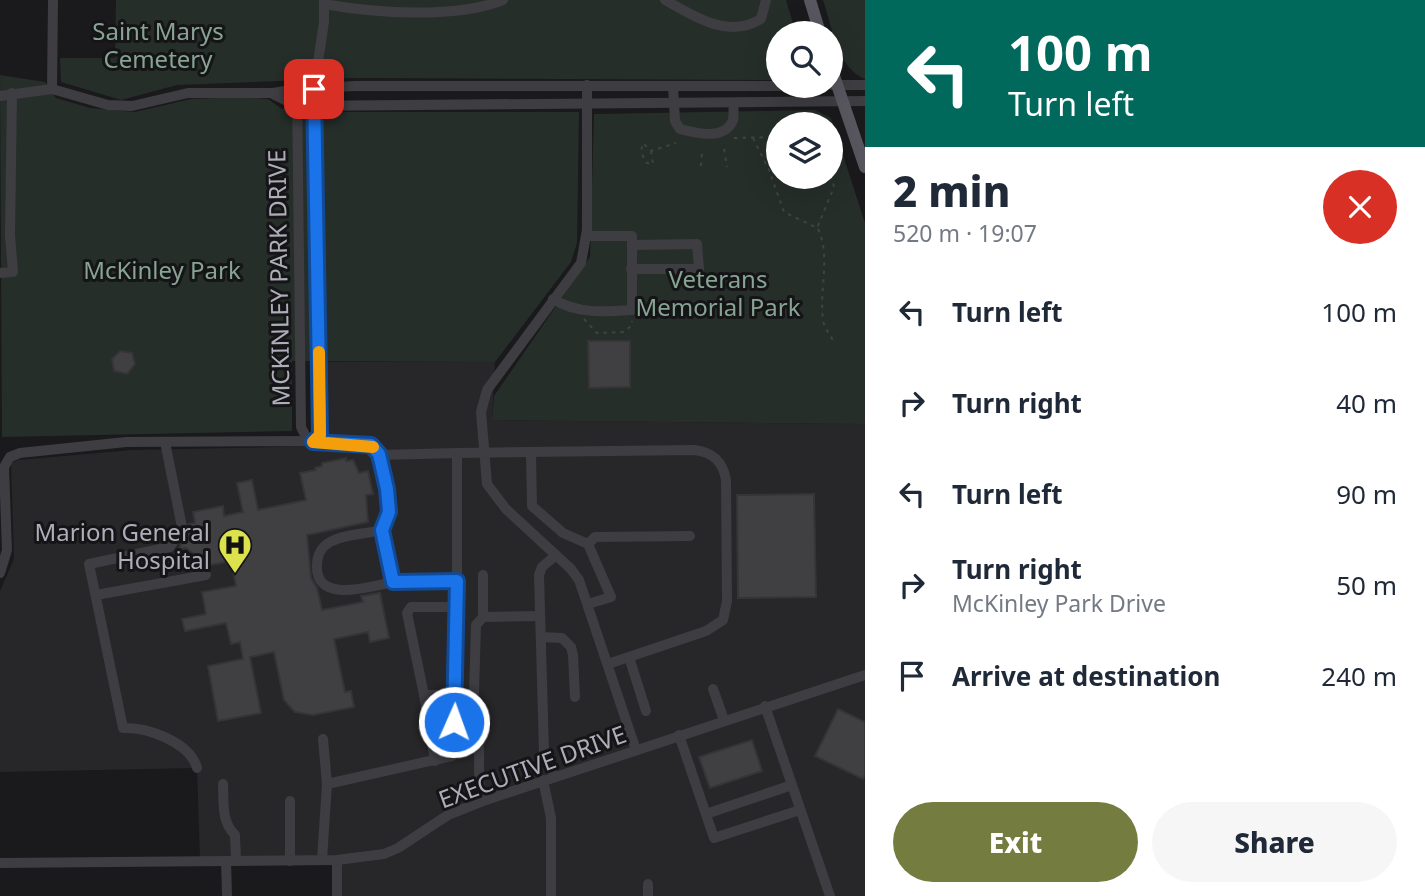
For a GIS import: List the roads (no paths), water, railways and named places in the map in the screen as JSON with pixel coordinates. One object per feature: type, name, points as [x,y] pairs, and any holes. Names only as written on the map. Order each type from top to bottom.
[{"type":"main road","points":[[810,0],[816,21]]},
{"type":"main road","points":[[841,98],[865,167]]},
{"type":"street","points":[[52,0],[52,89]]},
{"type":"street","points":[[324,2],[363,11],[421,12],[483,8],[503,0]]},
{"type":"street","points":[[665,0],[704,22],[732,28],[749,27],[761,19],[766,0]]},
{"type":"street","name":"MCKINLEY PARK DRIVE","points":[[297,89],[301,427],[306,437],[313,442],[320,435],[314,89],[324,2]]},
{"type":"street","points":[[587,85],[587,236],[581,263],[487,390],[481,412],[483,453],[486,484],[493,495],[579,580],[636,750]]},
{"type":"street","points":[[843,85],[865,85]]},
{"type":"street","points":[[0,96],[52,89],[108,105],[132,106],[188,93],[273,93],[297,89],[369,86],[766,86]]},
{"type":"street","points":[[673,86],[675,121],[680,129],[706,136],[727,128],[733,121],[733,103]]},
{"type":"street","points":[[0,273],[13,272],[10,236],[12,93]]},
{"type":"street","points":[[273,93],[297,106],[865,101]]},
{"type":"street","points":[[553,299],[568,308],[607,312],[632,310],[632,236],[587,236]]},
{"type":"street","points":[[631,269],[699,269],[697,244],[632,245]]},
{"type":"street","points":[[0,573],[7,550],[5,467],[10,457],[20,453],[126,442],[313,442],[371,445],[379,454],[389,509],[382,530],[393,582]]},
{"type":"street","points":[[165,442],[182,527],[170,547],[89,564],[123,728],[140,727],[186,748],[197,768]]},
{"type":"street","points":[[379,454],[694,450],[713,455],[724,471],[726,612],[717,626],[706,631],[608,664]]},
{"type":"street","points":[[327,784],[452,756],[457,581],[457,453]]},
{"type":"street","points":[[531,453],[532,506],[564,533],[588,544],[611,597],[588,604]]},
{"type":"street","points":[[382,530],[330,542],[318,555],[317,571],[326,585],[341,591],[393,582],[457,581]]},
{"type":"street","points":[[588,544],[595,537],[690,536]]},
{"type":"street","points":[[554,776],[544,752],[539,575],[542,567],[556,555]]},
{"type":"street","points":[[96,595],[206,575]]},
{"type":"street","points":[[483,575],[483,617],[476,625],[473,726],[478,736],[478,784],[483,801]]},
{"type":"street","points":[[435,761],[407,612],[411,607],[456,607]]},
{"type":"street","points":[[483,617],[540,617]]},
{"type":"street","points":[[541,637],[562,638],[571,647],[575,697]]},
{"type":"street","points":[[629,657],[646,711]]},
{"type":"street","name":"EXECUTIVE DRIVE","points":[[0,863],[337,860],[384,854],[398,848],[448,815],[483,801],[865,674]]},
{"type":"street","points":[[713,689],[724,720]]},
{"type":"street","points":[[424,695],[455,695]]},
{"type":"street","points":[[765,706],[830,896]]},
{"type":"street","points":[[679,735],[714,838],[800,810]]},
{"type":"street","points":[[322,860],[327,784],[323,740]]},
{"type":"street","points":[[543,780],[551,818],[551,896]]},
{"type":"street","points":[[223,784],[224,818],[235,835],[227,896]]},
{"type":"street","points":[[706,814],[792,785]]},
{"type":"street","points":[[290,801],[290,861]]},
{"type":"street","points":[[337,860],[337,896]]},
{"type":"street","points":[[648,884],[648,896]]},
{"type":"place","name":"Marion General Hospital","points":[[235,575]]},
{"type":"park label","name":"Saint Marys Cemetery","points":[[158,44]]},
{"type":"park label","name":"McKinley Park","points":[[162,269]]},
{"type":"park label","name":"Veterans Memorial Park","points":[[718,292]]}]
